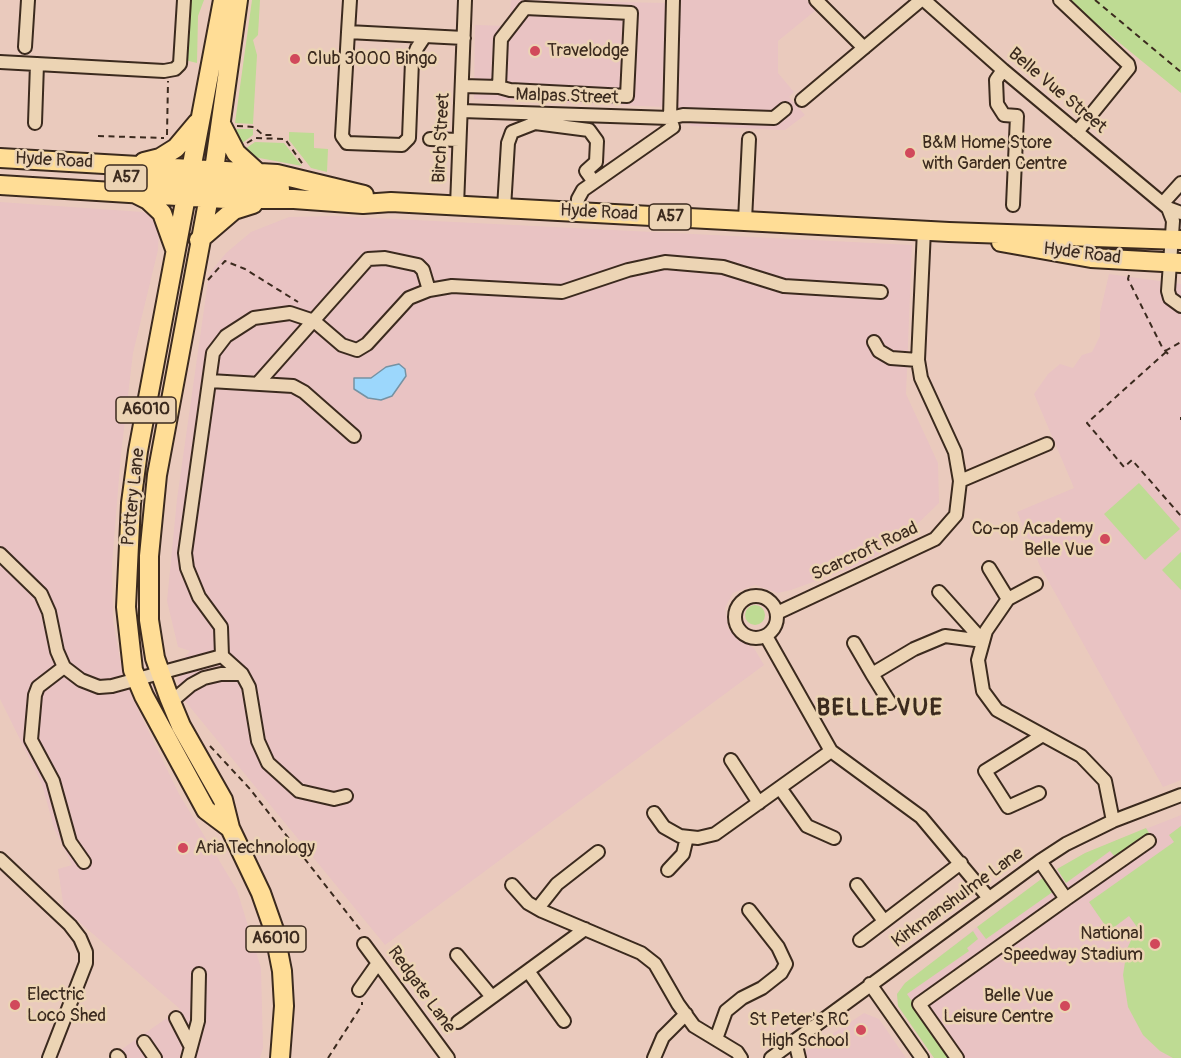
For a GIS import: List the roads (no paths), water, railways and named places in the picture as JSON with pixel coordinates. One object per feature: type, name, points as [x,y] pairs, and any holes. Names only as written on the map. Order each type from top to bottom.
[{"type":"highway","name":"Pottery Lane","points":[[223,0],[198,120],[131,503],[126,626],[137,679],[166,741],[206,810],[230,828]]},
{"type":"highway","name":"Pottery Lane","points":[[238,0],[226,124],[199,240],[152,515],[149,620],[159,671],[171,702],[181,726],[223,800],[230,828],[261,892],[274,930],[282,970],[284,1006],[280,1058]]},
{"type":"highway","name":"A57","points":[[124,165],[149,162],[171,152],[186,138],[198,120]]},
{"type":"highway","points":[[226,124],[232,148],[258,172]]},
{"type":"highway","name":"Hyde Road","points":[[0,158],[124,165],[188,182],[294,199],[392,202],[950,232],[1039,234],[1176,251]]},
{"type":"highway","name":"A57","points":[[40,160],[84,175],[188,182]]},
{"type":"highway","name":"Hyde Road","points":[[211,184],[258,172],[305,180],[392,202]]},
{"type":"highway","points":[[188,182],[203,189],[211,184]]},
{"type":"highway","name":"Hyde Road","points":[[0,185],[131,193],[188,182]]},
{"type":"highway","name":"A57","points":[[211,184],[271,187],[298,192],[322,201]]},
{"type":"highway","points":[[131,193],[148,200],[162,213],[175,251]]},
{"type":"highway","name":"A57","points":[[199,240],[240,207],[294,199]]},
{"type":"highway","name":"Hyde Road","points":[[950,232],[1091,258],[1176,251]]},
{"type":"street","points":[[25,47],[28,0]]},
{"type":"street","points":[[0,62],[164,71],[175,69],[180,64],[184,0]]},
{"type":"street","points":[[350,0],[342,136],[347,143],[402,145],[409,138],[412,61],[425,36]]},
{"type":"street","name":"Birch Street","points":[[457,206],[465,0]]},
{"type":"street","points":[[577,212],[579,197],[583,190],[673,127],[670,118],[673,0]]},
{"type":"street","points":[[816,0],[864,48]]},
{"type":"street","points":[[802,100],[923,0]]},
{"type":"street","name":"Belle Vue Street","points":[[923,0],[1002,70],[1165,206],[1181,213]]},
{"type":"street","points":[[1060,0],[1128,64],[1129,68],[1077,132]]},
{"type":"street","points":[[463,86],[627,96],[631,13],[525,8],[501,39],[499,87]]},
{"type":"street","points":[[348,32],[464,38]]},
{"type":"street","points":[[35,123],[37,64]]},
{"type":"street","points":[[1002,70],[996,80],[997,104],[1004,115],[1017,116],[1013,205]]},
{"type":"street","name":"Malpas Street","points":[[462,111],[670,118],[683,115],[774,118],[785,109]]},
{"type":"street","points":[[504,208],[508,142],[512,132],[535,123],[589,130],[597,141],[597,162],[586,171],[594,182]]},
{"type":"street","points":[[430,139],[459,140]]},
{"type":"street","points":[[745,220],[749,139]]},
{"type":"street","points":[[1181,183],[1165,206],[1173,221],[1176,251],[1169,294],[1181,306]]},
{"type":"street","name":"Scarcroft Road","points":[[777,613],[935,539],[956,515],[960,481],[956,452],[921,378],[918,360],[924,230]]},
{"type":"street","points":[[259,382],[368,259],[385,258],[418,265],[423,270],[429,290]]},
{"type":"street","points":[[346,796],[334,800],[299,791],[268,763],[258,741],[252,700],[242,674],[222,656],[221,627],[199,597],[190,576],[185,553],[213,353],[226,336],[245,321],[263,315],[290,313],[316,318],[347,348],[362,349],[410,298],[429,290],[452,286],[562,292],[628,270],[665,262],[723,267],[784,286],[881,292]]},
{"type":"street","points":[[874,342],[879,351],[891,358],[918,360]]},
{"type":"street","points":[[210,381],[259,382],[293,386],[304,392],[354,436]]},
{"type":"street","points":[[960,481],[1047,444]]},
{"type":"street","points":[[0,554],[41,594],[49,612],[57,651],[64,667],[81,680],[99,687],[222,656]]},
{"type":"street","points":[[989,568],[1008,599]]},
{"type":"street","points":[[1036,584],[1008,599],[986,631],[978,660],[983,691],[997,710],[1081,756],[1105,782],[1113,821]]},
{"type":"street","points":[[939,592],[983,641]]},
{"type":"street","points":[[757,596],[770,601],[777,613],[775,626],[766,636],[752,637],[740,630],[736,618],[736,611],[744,600],[757,596]]},
{"type":"street","points":[[766,636],[831,751],[921,817],[988,897]]},
{"type":"street","points":[[872,674],[914,648],[945,636],[983,641]]},
{"type":"street","points":[[854,643],[890,703]]},
{"type":"street","points":[[64,667],[38,687],[35,695],[31,740],[53,781],[70,842],[84,862]]},
{"type":"street","points":[[171,702],[204,678],[221,674],[242,674]]},
{"type":"street","points":[[1039,793],[1008,807],[985,771],[1043,735]]},
{"type":"street","points":[[654,813],[664,827],[680,836],[698,838],[715,834],[831,751]]},
{"type":"street","points":[[731,760],[759,803]]},
{"type":"street","points":[[780,788],[807,826],[834,838]]},
{"type":"street","name":"Kirkmanshulme Lane","points":[[771,1058],[988,897],[1066,844],[1113,821],[1181,795]]},
{"type":"street","points":[[668,870],[683,854],[687,837]]},
{"type":"street","points":[[957,1058],[919,1004],[1149,841]]},
{"type":"street","points":[[538,908],[557,884],[598,852]]},
{"type":"street","points":[[0,859],[70,925],[80,938],[86,952],[86,963],[49,1058]]},
{"type":"street","points":[[1040,861],[1066,899]]},
{"type":"street","points":[[860,940],[960,863]]},
{"type":"street","points":[[512,885],[528,903],[641,953],[655,964],[694,1026],[741,1058]]},
{"type":"street","points":[[857,885],[884,921]]},
{"type":"street","points":[[716,1039],[726,1011],[742,998],[762,988],[781,973],[786,964],[778,947],[749,910]]},
{"type":"street","points":[[458,1022],[585,929]]},
{"type":"street","name":"Redgate Lane","points":[[364,944],[448,1058]]},
{"type":"street","points":[[457,955],[492,997]]},
{"type":"street","points":[[359,990],[378,963]]},
{"type":"street","points":[[528,971],[564,1021]]},
{"type":"street","points":[[189,1052],[198,1021],[199,974]]},
{"type":"street","points":[[870,984],[922,1058]]},
{"type":"street","points":[[654,1058],[663,1036],[686,1014]]},
{"type":"street","points":[[176,1018],[189,1052]]},
{"type":"street","points":[[795,1041],[799,1058]]},
{"type":"street","points":[[144,1042],[155,1058]]},
{"type":"water","points":[[399,364],[405,369],[406,376],[392,396],[381,400],[368,398],[354,389],[354,378],[371,378],[386,367]]},
{"type":"place","name":"Travelodge","points":[[535,51]]},
{"type":"place","name":"Club 3000 Bingo","points":[[295,59]]},
{"type":"place","name":"B&M Home Store with Garden Centre","points":[[910,153]]},
{"type":"place","name":"Co-op Academy Belle Vue","points":[[1105,539]]},
{"type":"place","name":"Aria Technology","points":[[183,848]]},
{"type":"place","name":"National Speedway Stadium","points":[[1155,944]]},
{"type":"place","name":"Electric Loco Shed","points":[[15,1005]]},
{"type":"place","name":"Belle Vue Leisure Centre","points":[[1065,1006]]},
{"type":"place","name":"St Peter's RC High School","points":[[861,1030]]},
{"type":"district","name":"BELLE VUE","points":[[880,709]]}]
